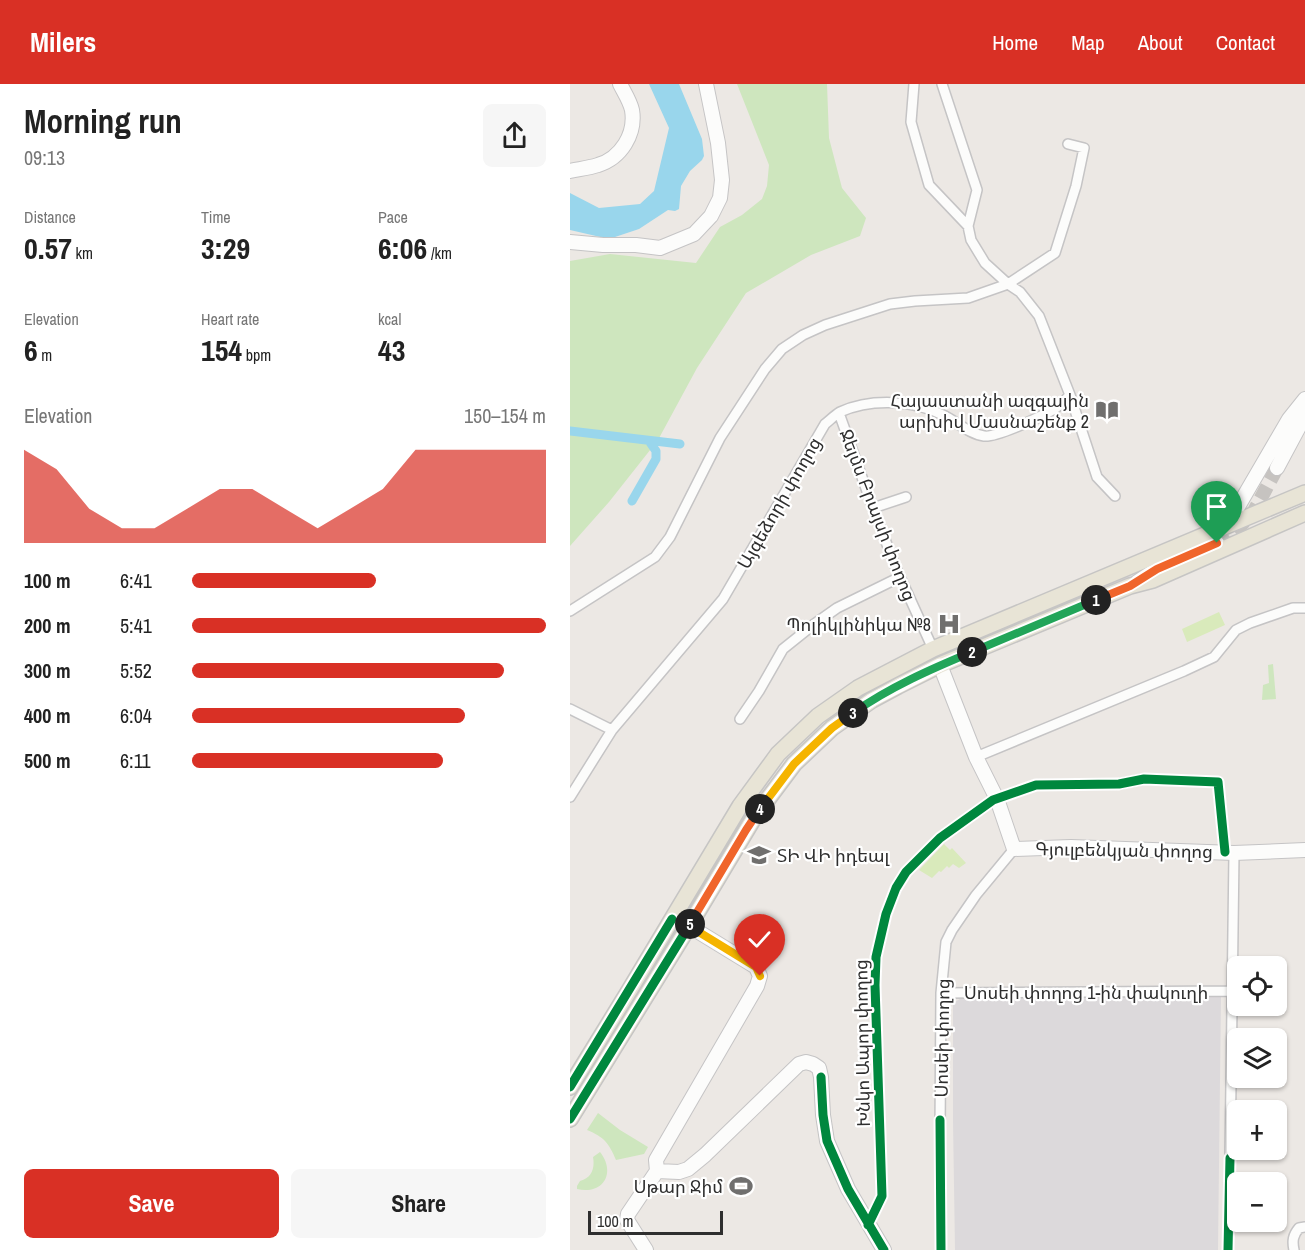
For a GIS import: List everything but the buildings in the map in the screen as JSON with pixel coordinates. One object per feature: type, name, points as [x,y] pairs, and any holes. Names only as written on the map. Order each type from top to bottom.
[{"type":"main road","points":[[570,1087],[740,806],[778,754],[818,717],[858,688],[933,649],[1305,493]]},
{"type":"main road","points":[[570,1119],[750,823],[794,764],[832,728],[872,700],[939,665],[1130,586],[1164,575],[1305,513]]},
{"type":"street","points":[[570,171],[599,165],[610,160],[620,152],[628,140],[633,124],[632,109],[620,84]]},
{"type":"street","points":[[570,242],[660,248],[694,234],[711,216],[720,198],[722,180],[718,143],[706,84]]},
{"type":"street","points":[[914,84],[911,122],[929,185],[968,226]]},
{"type":"street","points":[[942,84],[977,190],[968,226],[971,240],[985,263],[1020,292],[1039,316],[1070,395],[1097,477],[1115,496]]},
{"type":"street","points":[[570,611],[655,556],[670,537],[720,438],[765,369],[782,350],[803,335],[825,325],[890,304],[968,298],[1008,284],[1055,253],[1074,192],[1084,148],[1068,144]]},
{"type":"street","points":[[839,413],[863,405],[884,402],[919,406],[942,414],[971,431],[985,436],[1000,434],[1056,408],[1070,395]]},
{"type":"street","points":[[1166,551],[1221,523],[1236,510],[1289,419],[1305,399]]},
{"type":"street","points":[[1277,468],[1300,425],[1305,408]]},
{"type":"street","name":"Ջեյմս Բրայսի փողոց","points":[[839,413],[900,577],[933,649]]},
{"type":"street","name":"Այգեձորի փողոց","points":[[570,797],[612,730],[723,599],[825,424],[839,413]]},
{"type":"street","points":[[873,508],[906,497]]},
{"type":"street","points":[[1130,586],[1157,569],[1217,543]]},
{"type":"street","points":[[740,719],[783,649],[837,608],[900,577]]},
{"type":"street","points":[[976,757],[1214,657],[1236,630],[1250,623],[1293,608],[1305,608]]},
{"type":"street","points":[[939,665],[976,757],[997,800],[1014,849]]},
{"type":"street","points":[[570,709],[612,730]]},
{"type":"street","name":"Խնկո Ապոր փողոց","points":[[868,1225],[882,1196],[876,957],[886,914],[896,888],[906,872],[940,838],[993,801],[1036,785],[1119,784],[1144,779],[1218,782],[1229,853]]},
{"type":"street","name":"Գյուլբենկյան փողոց","points":[[1014,849],[1071,847],[1229,853],[1305,850]]},
{"type":"street","name":"Սոսեի փողոց","points":[[942,1250],[941,993],[946,942],[976,895],[1014,849]]},
{"type":"street","points":[[1229,853],[1230,956]]},
{"type":"street","points":[[646,1250],[627,1220],[628,1214],[657,1171],[656,1160],[757,986],[760,976],[756,967],[689,926]]},
{"type":"street","name":"Սոսեի փողոց 1-ին փակուղի","points":[[941,993],[1227,992]]},
{"type":"street","points":[[1228,1250],[1231,1016]]},
{"type":"street","points":[[657,1171],[680,1172],[688,1169],[799,1064],[806,1062],[813,1064],[819,1068],[821,1077],[827,1141],[848,1189],[884,1250]]},
{"type":"street","points":[[1294,1250],[1295,1233],[1299,1228],[1305,1227]]},
{"type":"shaded area","points":[[965,996],[1221,997],[1218,1250],[955,1250],[953,1003]]},
{"type":"green space","points":[[737,84],[827,84],[829,138],[842,188],[866,218],[860,236],[811,255],[746,293],[697,368],[658,440],[609,502],[570,546],[570,261],[610,254],[696,263],[720,227],[742,215],[762,199],[767,186],[769,165]]},
{"type":"green space","points":[[1219,612],[1225,625],[1187,642],[1182,629]]},
{"type":"green space","points":[[1273,664],[1276,699],[1262,700],[1263,685],[1269,683],[1268,665]]},
{"type":"green space","points":[[944,844],[950,850],[952,848],[966,863],[959,868],[953,864],[949,868],[947,866],[932,878],[919,870]]},
{"type":"green space","points":[[598,1113],[648,1147],[644,1154],[616,1160],[605,1141],[587,1130]]},
{"type":"green space","points":[[600,1152],[607,1167],[605,1180],[594,1189],[577,1189],[580,1181],[590,1175],[594,1165],[593,1157]]},
{"type":"water","points":[[649,84],[679,84],[702,139],[704,156],[690,171],[681,186],[679,209],[668,210],[639,229],[609,239],[570,230],[570,193],[599,208],[640,204],[654,191],[669,128]]},
{"type":"waterway","points":[[570,431],[680,444]]},
{"type":"waterway","points":[[632,501],[656,459],[656,451],[649,441]]},
{"type":"tunnel","points":[[1217,543],[1237,529],[1253,513],[1277,468]]},
{"type":"cycle path","points":[[570,1119],[755,816],[794,764],[832,728],[872,700],[940,665]]},
{"type":"cycle path","points":[[868,1225],[882,1196],[876,957],[886,914],[896,888],[906,872],[940,838],[993,800],[1036,785],[1119,784],[1144,779],[1218,782],[1225,852]]},
{"type":"cycle path","points":[[570,1087],[672,919]]},
{"type":"cycle path","points":[[821,1077],[827,1141],[848,1189],[884,1250]]},
{"type":"cycle path","points":[[940,1120],[941,1250]]},
{"type":"cycle path","points":[[1228,1250],[1230,1160]]},
{"type":"place","name":"Հայաստանի ազգային արխիվ Մասնաշենք 2","points":[[1107,410]]},
{"type":"place","name":"Պոլիկլինիկա №8","points":[[949,624]]},
{"type":"place","name":"ՏԻ ՎԻ իդեալ","points":[[759,855]]},
{"type":"place","name":"Սթար Ջիմ","points":[[741,1186]]},
{"type":"route","points":[[760,976],[756,967],[689,926],[755,816],[794,764],[832,728],[872,700],[898,686],[939,665],[1130,586],[1157,569],[1217,543]]}]
